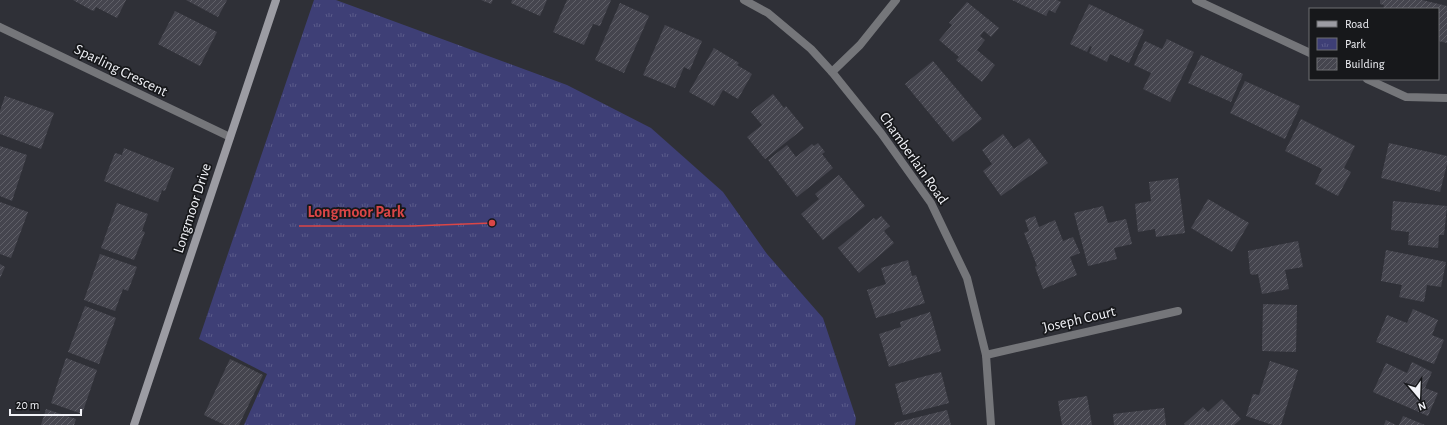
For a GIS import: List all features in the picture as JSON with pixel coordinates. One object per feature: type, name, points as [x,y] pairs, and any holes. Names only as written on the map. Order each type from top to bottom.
[{"type":"street","name":"Longmoor Drive","points":[[134,425],[276,0]]},
{"type":"street","name":"Chamberlain Road","points":[[744,0],[768,13],[811,49],[832,72],[881,133],[932,203],[968,278],[986,355],[991,425]]},
{"type":"street","points":[[832,72],[860,45],[896,0]]},
{"type":"street","points":[[1196,0],[1309,53]]},
{"type":"street","name":"Sparling Crescent","points":[[0,27],[230,138]]},
{"type":"street","points":[[1369,80],[1406,97],[1447,98]]},
{"type":"street","name":"Joseph Court","points":[[986,355],[1178,311]]},
{"type":"green space","points":[[314,0],[336,0],[567,85],[651,128],[723,192],[767,254],[823,318],[856,418],[855,425],[244,425],[267,374],[199,339]]},
{"type":"building","points":[[73,0],[126,0],[117,18],[96,7],[94,11],[91,10]]},
{"type":"building","points":[[186,0],[227,0],[218,17]]},
{"type":"building","points":[[481,0],[493,0],[491,4]]},
{"type":"building","points":[[512,0],[547,0],[540,16],[511,3]]},
{"type":"building","points":[[567,0],[611,0],[600,26],[593,24],[584,45],[553,32]]},
{"type":"building","points":[[1012,0],[1057,0],[1061,2],[1055,13],[1049,10],[1046,16]]},
{"type":"building","points":[[1380,0],[1422,0],[1447,6],[1447,43],[1439,41],[1439,8],[1383,8],[1384,5],[1380,4]]},
{"type":"building","points":[[967,2],[999,28],[991,37],[984,31],[980,36],[985,40],[977,50],[995,65],[982,82],[956,60],[959,57],[939,40],[952,25],[949,23]]},
{"type":"building","points":[[620,3],[649,16],[624,73],[595,60]]},
{"type":"building","points":[[1089,4],[1144,30],[1129,63],[1110,54],[1107,62],[1089,53],[1092,47],[1090,46],[1087,52],[1070,44]]},
{"type":"building","points":[[175,11],[217,32],[200,66],[158,44]]},
{"type":"building","points":[[665,25],[702,41],[690,70],[684,67],[675,88],[643,75]]},
{"type":"building","points":[[1167,39],[1194,52],[1170,102],[1143,89],[1151,73],[1134,65],[1145,41],[1162,49]]},
{"type":"building","points":[[714,48],[739,63],[737,65],[752,74],[738,99],[723,90],[714,106],[689,92]]},
{"type":"building","points":[[1201,55],[1243,74],[1231,102],[1188,83]]},
{"type":"building","points":[[933,61],[982,119],[953,142],[905,84]]},
{"type":"building","points":[[1245,81],[1300,106],[1285,139],[1230,113]]},
{"type":"building","points":[[773,94],[784,108],[786,106],[804,128],[765,159],[747,137],[762,125],[751,112]]},
{"type":"building","points":[[5,96],[54,113],[41,149],[0,134],[0,111]]},
{"type":"building","points":[[1301,119],[1355,146],[1344,168],[1351,172],[1338,196],[1315,184],[1322,169],[1285,151]]},
{"type":"building","points":[[1003,134],[1014,149],[1029,138],[1048,163],[1001,196],[983,171],[992,164],[982,150]]},
{"type":"building","points":[[818,143],[825,152],[822,154],[833,168],[797,197],[768,160],[787,145],[796,157],[812,144],[814,146]]},
{"type":"building","points":[[1389,143],[1447,156],[1447,164],[1440,192],[1381,178]]},
{"type":"building","points":[[0,146],[27,155],[12,201],[0,196]]},
{"type":"building","points":[[124,148],[174,168],[165,191],[162,190],[158,202],[104,181],[115,153],[122,155]]},
{"type":"building","points":[[839,175],[865,206],[823,240],[801,214],[819,199],[815,194]]},
{"type":"building","points":[[1178,178],[1185,233],[1156,237],[1155,229],[1138,232],[1135,204],[1151,201],[1149,182]]},
{"type":"building","points":[[1208,199],[1249,223],[1232,252],[1191,228]]},
{"type":"building","points":[[1393,201],[1447,206],[1444,235],[1439,235],[1438,248],[1408,245],[1409,232],[1391,230]]},
{"type":"building","points":[[0,202],[28,212],[11,258],[0,254]]},
{"type":"building","points":[[117,203],[148,214],[142,231],[145,232],[134,260],[101,248]]},
{"type":"building","points":[[1103,206],[1108,223],[1126,219],[1132,244],[1114,248],[1117,259],[1088,266],[1074,213]]},
{"type":"building","points":[[881,216],[890,226],[884,231],[894,243],[859,273],[838,248],[874,218],[876,220]]},
{"type":"building","points":[[1035,216],[1039,227],[1055,220],[1063,241],[1073,237],[1080,253],[1070,257],[1077,275],[1043,289],[1035,267],[1037,266],[1024,233],[1029,231],[1025,220]]},
{"type":"building","points":[[1298,241],[1303,267],[1285,270],[1289,289],[1262,294],[1258,274],[1252,275],[1250,273],[1248,251]]},
{"type":"building","points":[[1386,250],[1446,262],[1441,287],[1427,285],[1424,302],[1399,297],[1402,285],[1381,281]]},
{"type":"building","points":[[100,254],[137,267],[128,291],[123,289],[115,311],[84,300]]},
{"type":"building","points":[[908,260],[912,276],[916,275],[925,303],[876,318],[867,290],[886,284],[881,268]]},
{"type":"building","points":[[0,264],[5,267],[0,278]]},
{"type":"building","points":[[1263,304],[1297,305],[1296,352],[1262,351]]},
{"type":"building","points":[[85,306],[116,318],[99,364],[68,352]]},
{"type":"building","points":[[1413,309],[1438,320],[1432,335],[1444,340],[1434,364],[1376,342],[1387,315],[1407,323]]},
{"type":"building","points":[[930,312],[941,351],[889,367],[879,334],[901,327],[900,322]]},
{"type":"building","points":[[66,358],[97,370],[82,414],[51,403]]},
{"type":"building","points":[[230,359],[263,375],[239,425],[225,425],[204,415]]},
{"type":"building","points":[[1270,361],[1298,370],[1281,425],[1273,425],[1246,416],[1253,394],[1259,395]]},
{"type":"building","points":[[1412,362],[1432,372],[1425,388],[1438,393],[1428,416],[1373,392],[1386,363],[1407,373]]},
{"type":"building","points":[[941,372],[949,403],[903,415],[895,384]]},
{"type":"building","points":[[1087,396],[1092,425],[1062,425],[1058,401]]},
{"type":"building","points":[[1222,399],[1241,419],[1234,425],[1184,424],[1203,407],[1208,412]]},
{"type":"building","points":[[1164,408],[1166,425],[1114,425],[1113,414]]},
{"type":"building","points":[[46,409],[76,419],[74,425],[41,425]]},
{"type":"building","points":[[947,410],[951,425],[895,425],[894,423]]},
{"type":"building","points":[[1403,416],[1425,425],[1399,425]]},
{"type":"building","points":[[1386,420],[1396,425],[1384,425]]},
{"type":"place","name":"Longmoor Park","points":[[492,223]]}]
